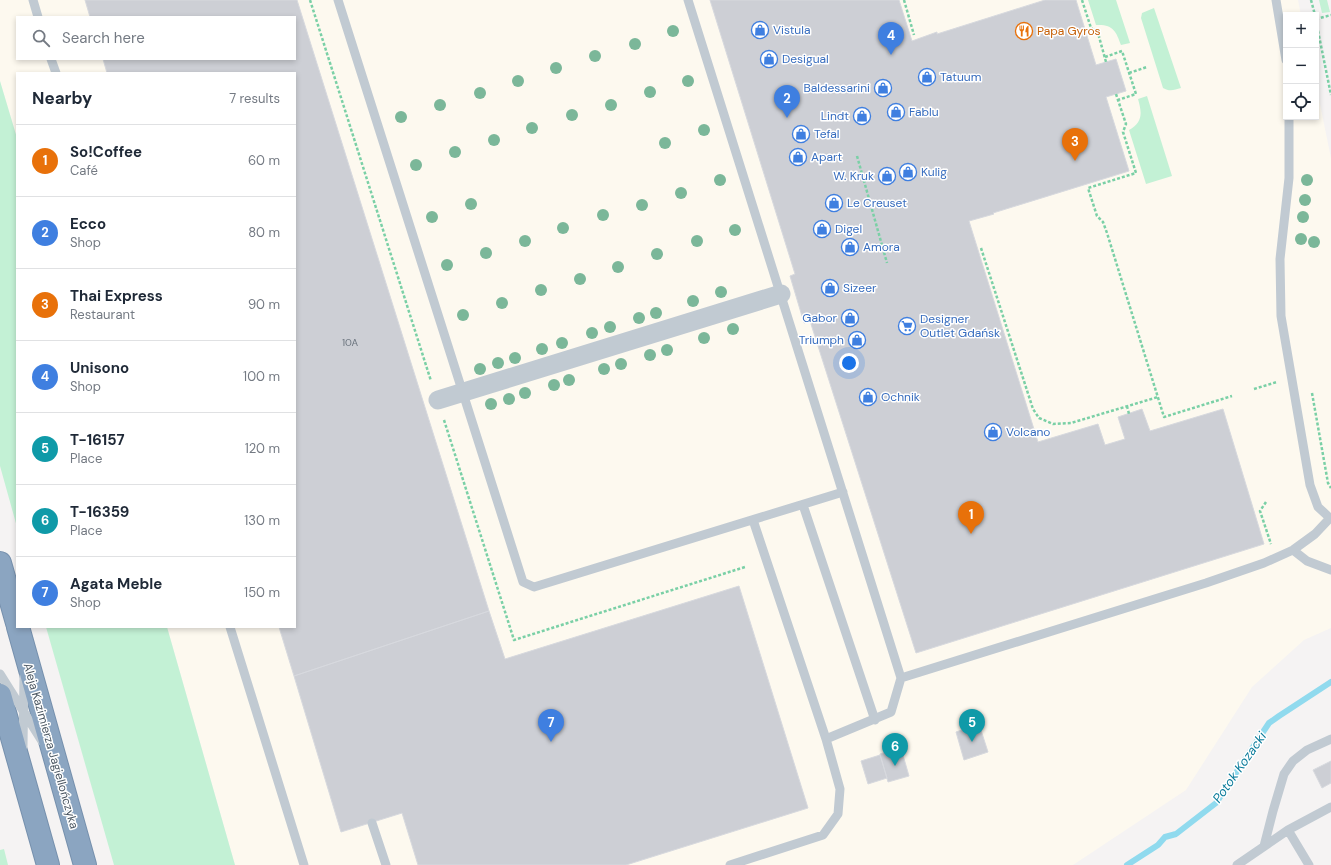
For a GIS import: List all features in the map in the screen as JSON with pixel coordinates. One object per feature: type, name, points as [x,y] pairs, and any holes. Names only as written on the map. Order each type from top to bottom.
[{"type":"highway","points":[[0,562],[16,619]]},
{"type":"highway","name":"Aleja Kazimierza Jagiellończyka","points":[[18,628],[85,865]]},
{"type":"highway","points":[[0,695],[48,865]]},
{"type":"street","points":[[438,400],[781,294]]},
{"type":"lane","points":[[33,0],[38,16]]},
{"type":"lane","points":[[338,0],[464,392],[522,582],[534,587],[843,492]]},
{"type":"lane","points":[[688,0],[901,678],[891,712],[875,720],[826,739]]},
{"type":"lane","points":[[1276,0],[1284,48]]},
{"type":"lane","points":[[51,60],[56,72]]},
{"type":"lane","points":[[901,678],[1206,583],[1264,563],[1293,550],[1315,534],[1331,519],[1318,506],[1310,485],[1281,316],[1280,260],[1289,178],[1289,120]]},
{"type":"lane","points":[[803,505],[875,720]]},
{"type":"lane","points":[[730,865],[823,835],[838,814],[840,789],[826,739],[753,520]]},
{"type":"lane","points":[[1293,550],[1308,561],[1331,570]]},
{"type":"lane","points":[[230,628],[304,865]]},
{"type":"lane","points":[[22,773],[24,649]]},
{"type":"lane","points":[[0,674],[57,764]]},
{"type":"lane","points":[[1264,846],[1284,774],[1293,761],[1307,750],[1331,739]]},
{"type":"lane","points":[[1237,865],[1288,830],[1331,807]]},
{"type":"lane","points":[[372,823],[386,865]]},
{"type":"lane","points":[[1288,830],[1309,865]]},
{"type":"path","points":[[904,0],[914,35]]},
{"type":"path","points":[[1082,0],[1091,28],[1098,33],[1106,62]]},
{"type":"path","points":[[1311,0],[1314,12]]},
{"type":"path","points":[[1319,19],[1331,15]]},
{"type":"path","points":[[1319,35],[1331,95]]},
{"type":"path","points":[[1105,57],[1122,51],[1136,94],[1118,100]]},
{"type":"path","points":[[1129,73],[1147,67]]},
{"type":"path","points":[[1116,94],[1126,124],[1123,132],[1136,172],[1088,188],[1097,216],[1103,222],[1107,233],[1164,417],[1232,396]]},
{"type":"path","points":[[857,156],[887,263]]},
{"type":"path","points":[[981,248],[1033,408],[1039,418],[1053,424],[1071,423],[1158,397]]},
{"type":"path","points":[[1254,389],[1280,381]]},
{"type":"path","points":[[1311,390],[1328,483],[1331,488]]},
{"type":"path","points":[[1127,406],[1129,414]]},
{"type":"path","points":[[1266,502],[1260,511],[1271,546]]},
{"type":"shaded area","points":[[0,0],[1298,0],[1300,12],[1283,12],[1283,120],[1319,120],[1319,100],[1331,158],[1331,628],[1304,640],[1252,687],[1186,790],[1073,865],[235,865],[167,628],[296,628],[296,72],[16,72],[16,135],[0,81]]},
{"type":"green space","points":[[1088,0],[1116,0],[1130,43],[1121,45],[1113,29],[1102,25],[1096,25]]},
{"type":"green space","points":[[1319,0],[1327,0],[1330,12],[1322,13]]},
{"type":"green space","points":[[1154,8],[1181,88],[1170,90],[1163,88],[1141,18],[1142,13]]},
{"type":"green space","points":[[0,81],[16,135],[16,523],[0,466]]},
{"type":"green space","points":[[1147,96],[1172,176],[1146,184],[1129,130],[1137,124],[1140,117],[1141,113],[1138,99]]},
{"type":"green space","points":[[46,628],[167,628],[235,865],[114,865]]},
{"type":"green space","points":[[4,849],[8,865],[0,865],[0,850]]},
{"type":"building","points":[[85,0],[297,0],[489,611],[294,676],[279,628],[296,628],[296,72],[107,72],[103,60],[296,60],[296,16],[90,16]]},
{"type":"building","name":"Designer Outlet Gdańsk","points":[[710,0],[899,0],[912,41],[937,32],[937,34],[1045,0],[1076,0],[1096,65],[1116,59],[1126,91],[1106,97],[1129,171],[969,221],[1038,442],[1098,424],[1105,445],[1125,439],[1118,417],[1142,409],[1150,431],[1223,409],[1264,544],[916,653],[810,321],[804,323],[790,276],[795,274]]},
{"type":"building","points":[[739,586],[808,808],[626,865],[418,865],[402,813],[341,832],[294,676],[489,611],[505,659]]},
{"type":"building","points":[[979,724],[988,752],[964,760],[956,732]]},
{"type":"building","points":[[901,748],[909,776],[888,782],[880,754]]},
{"type":"building","points":[[880,755],[887,778],[868,784],[861,761]]},
{"type":"building","points":[[1331,761],[1331,783],[1322,788],[1313,770]]},
{"type":"waterway","name":"Potok Kozacki","points":[[1127,865],[1158,845],[1165,837],[1176,834],[1216,803],[1269,723],[1331,682]]},
{"type":"place","name":"Vistula","points":[[760,30]]},
{"type":"place","name":"Papa Gyros","points":[[1024,31]]},
{"type":"place","name":"Unisono","points":[[891,55]]},
{"type":"place","name":"Desigual","points":[[769,59]]},
{"type":"place","name":"Tatuum","points":[[927,77]]},
{"type":"place","name":"Baldessarini","points":[[883,88]]},
{"type":"place","name":"Fablu","points":[[896,112]]},
{"type":"place","name":"Lindt","points":[[862,116]]},
{"type":"place","name":"Ecco","points":[[787,118]]},
{"type":"place","name":"Tefal","points":[[801,134]]},
{"type":"place","name":"Apart","points":[[798,157]]},
{"type":"place","name":"Thai Express","points":[[1075,161]]},
{"type":"place","name":"Kulig","points":[[908,172]]},
{"type":"place","name":"W. Kruk","points":[[887,176]]},
{"type":"place","name":"Le Creuset","points":[[834,203]]},
{"type":"place","name":"Digel","points":[[822,229]]},
{"type":"place","name":"Amora","points":[[850,247]]},
{"type":"place","name":"Sizeer","points":[[830,288]]},
{"type":"place","name":"Gabor","points":[[850,318]]},
{"type":"place","name":"Designer Outlet Gdańsk","points":[[907,326]]},
{"type":"place","name":"Triumph","points":[[857,340]]},
{"type":"place","name":"Ochnik","points":[[868,397]]},
{"type":"place","name":"Volcano","points":[[993,432]]},
{"type":"place","name":"So!Coffee","points":[[971,534]]},
{"type":"place","name":"Agata Meble","points":[[551,742]]},
{"type":"place","name":"T-16157","points":[[972,742]]},
{"type":"place","name":"T-16359","points":[[895,766]]}]
